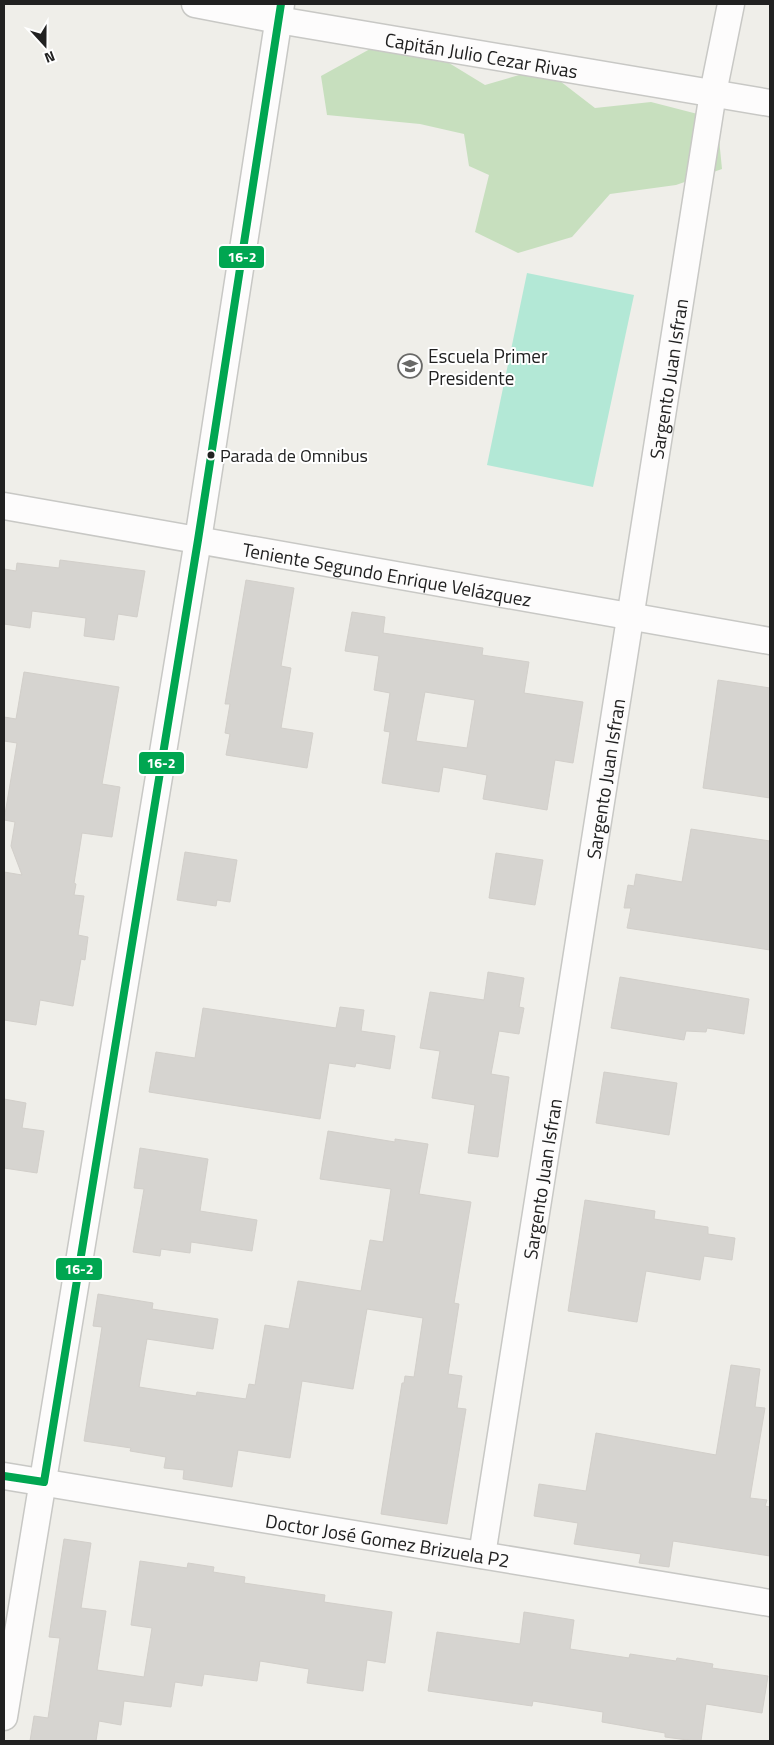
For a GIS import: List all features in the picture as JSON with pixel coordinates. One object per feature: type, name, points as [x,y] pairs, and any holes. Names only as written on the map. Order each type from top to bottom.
[{"type":"street","name":"Capitán Julio Cezar Rivas","points":[[195,4],[279,12],[770,103]]},
{"type":"street","name":"Sargento Juan Isfran","points":[[482,1555],[713,93],[731,4]]},
{"type":"street","points":[[4,1717],[198,540],[279,12]]},
{"type":"street","name":"Teniente Segundo Enrique Velázquez","points":[[4,506],[770,641]]},
{"type":"street","name":"Doctor José Gomez Brizuela P2","points":[[4,1476],[770,1602]]},
{"type":"green space","points":[[370,49],[449,63],[485,85],[543,68],[595,108],[651,102],[717,119],[722,169],[676,185],[610,194],[572,237],[518,253],[475,232],[489,175],[469,166],[464,134],[420,124],[327,115],[321,76]]},
{"type":"green space","points":[[527,273],[634,295],[593,487],[487,465]]},
{"type":"building","points":[[60,560],[145,571],[137,617],[118,614],[114,640],[84,636],[86,618],[32,611],[30,628],[4,624],[4,569],[16,571],[17,563],[59,568]]},
{"type":"building","points":[[246,580],[294,588],[281,666],[291,668],[281,728],[313,733],[307,768],[226,755],[230,734],[225,733],[230,704],[225,704]]},
{"type":"building","points":[[352,612],[385,617],[383,633],[483,648],[482,655],[529,662],[524,693],[583,702],[573,763],[555,760],[547,810],[483,799],[487,775],[443,767],[439,792],[382,783],[390,732],[384,731],[390,693],[374,690],[379,656],[345,651]],"holes":[[[425,692],[475,700],[467,748],[416,741]]]},
{"type":"building","points":[[24,672],[119,687],[102,784],[120,787],[112,837],[82,833],[74,883],[76,884],[74,895],[84,896],[78,935],[88,937],[85,960],[81,959],[73,1006],[40,1000],[36,1025],[4,1020],[4,872],[22,875],[11,846],[15,822],[4,820],[17,743],[4,741],[4,717],[16,719]]},
{"type":"building","points":[[718,680],[770,688],[770,798],[703,788]]},
{"type":"building","points":[[691,829],[770,841],[770,950],[627,928],[631,908],[624,908],[628,885],[634,886],[636,874],[682,882]]},
{"type":"building","points":[[185,852],[237,860],[230,902],[217,900],[216,906],[177,900]]},
{"type":"building","points":[[496,853],[543,860],[535,905],[489,898]]},
{"type":"building","points":[[488,972],[524,978],[519,1007],[524,1008],[519,1034],[499,1031],[491,1074],[509,1077],[498,1157],[468,1153],[475,1105],[432,1098],[440,1051],[420,1048],[430,992],[484,1000]]},
{"type":"building","points":[[620,977],[749,999],[744,1034],[707,1028],[706,1032],[686,1031],[684,1040],[611,1028]]},
{"type":"building","points":[[340,1007],[364,1010],[361,1031],[395,1036],[390,1069],[356,1063],[355,1067],[329,1063],[320,1119],[149,1092],[156,1052],[195,1058],[203,1008],[336,1028]]},
{"type":"building","points":[[604,1072],[677,1083],[669,1135],[596,1123]]},
{"type":"building","points":[[4,1099],[26,1103],[22,1128],[44,1131],[37,1173],[4,1168]]},
{"type":"building","points":[[328,1131],[395,1142],[395,1139],[428,1144],[419,1194],[471,1202],[454,1303],[459,1304],[448,1374],[462,1376],[457,1408],[466,1409],[447,1524],[381,1514],[402,1383],[404,1383],[405,1376],[414,1377],[423,1318],[367,1309],[353,1389],[302,1381],[290,1458],[238,1450],[232,1487],[183,1479],[184,1470],[164,1468],[166,1457],[130,1451],[131,1448],[84,1441],[102,1327],[93,1326],[98,1294],[153,1303],[152,1309],[218,1319],[213,1349],[147,1339],[139,1387],[196,1396],[197,1392],[246,1399],[249,1384],[255,1385],[265,1325],[289,1329],[298,1281],[361,1291],[370,1240],[383,1242],[391,1189],[320,1179]]},
{"type":"building","points":[[140,1148],[208,1159],[200,1211],[257,1220],[252,1251],[191,1242],[190,1253],[161,1249],[160,1256],[133,1252],[144,1189],[134,1188]]},
{"type":"building","points":[[585,1200],[655,1211],[654,1219],[708,1227],[708,1234],[735,1238],[732,1260],[704,1256],[700,1280],[646,1271],[637,1322],[568,1311]]},
{"type":"building","points":[[731,1365],[760,1369],[755,1407],[765,1408],[750,1498],[767,1500],[765,1506],[770,1507],[770,1556],[673,1541],[669,1567],[639,1563],[641,1554],[574,1544],[578,1523],[534,1516],[539,1484],[586,1491],[596,1433],[716,1455]]},
{"type":"building","points":[[64,1539],[91,1543],[81,1608],[106,1611],[97,1670],[144,1677],[152,1628],[131,1625],[140,1561],[187,1568],[188,1563],[214,1567],[213,1572],[245,1577],[244,1583],[325,1595],[324,1602],[392,1612],[385,1663],[367,1660],[363,1691],[307,1683],[309,1669],[260,1661],[257,1681],[204,1674],[202,1686],[175,1682],[171,1707],[124,1701],[121,1725],[99,1721],[96,1741],[30,1741],[34,1716],[48,1718],[60,1638],[49,1637]]},
{"type":"building","points":[[524,1612],[574,1620],[570,1649],[629,1658],[630,1654],[676,1661],[677,1658],[713,1664],[712,1668],[768,1676],[762,1713],[706,1704],[701,1741],[695,1741],[665,1737],[665,1733],[602,1722],[603,1712],[533,1701],[532,1706],[428,1691],[437,1632],[520,1644]]},
{"type":"transit line","name":"16-2","points":[[4,1476],[44,1482],[198,540],[281,4]]},
{"type":"place","name":"Escuela Primer Presidente","points":[[410,366]]},
{"type":"place","name":"Parada de Omnibus","points":[[211,455]]}]
